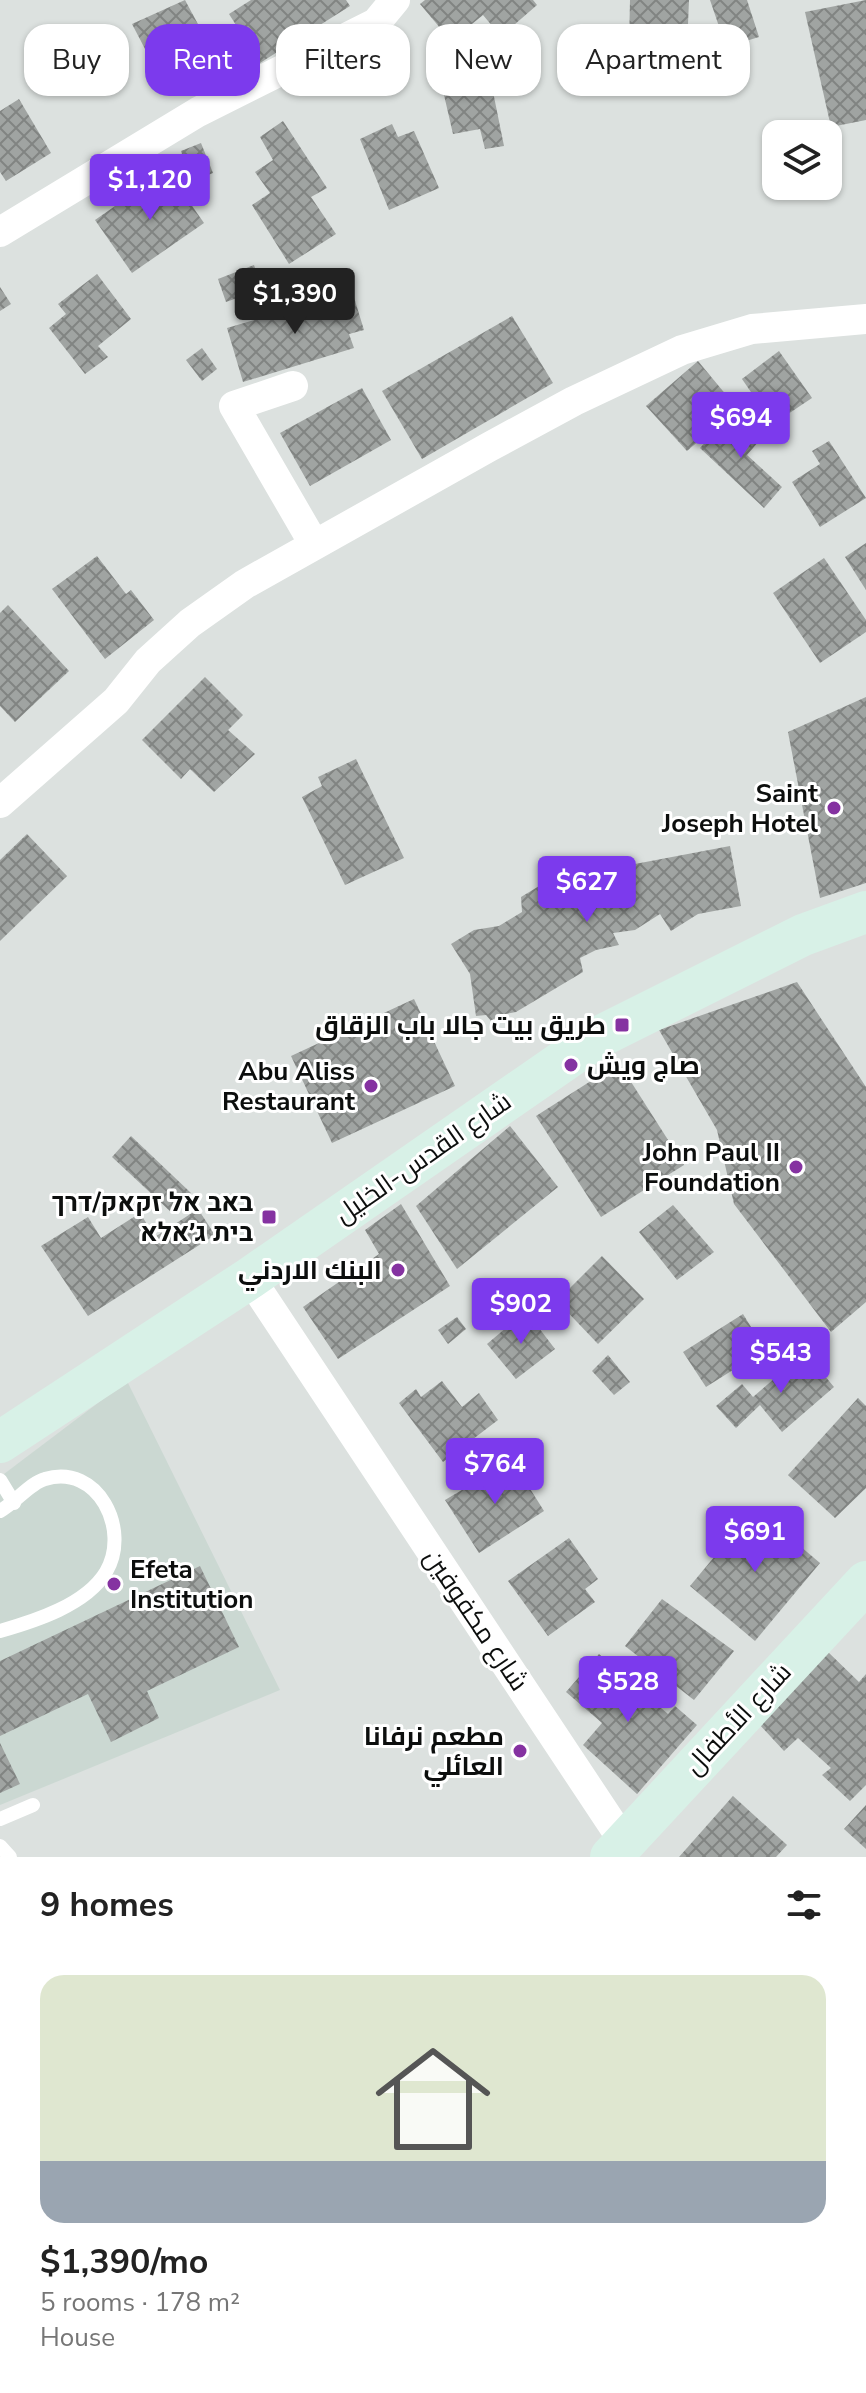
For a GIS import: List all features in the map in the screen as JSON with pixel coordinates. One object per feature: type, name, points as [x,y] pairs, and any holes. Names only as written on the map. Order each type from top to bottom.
[{"type":"main road","name":"شارع القدس-الخليل","points":[[0,1442],[250,1278],[595,1039],[803,935],[866,912]]},
{"type":"main road","name":"شارع الأطفال","points":[[617,1850],[866,1582]]},
{"type":"street","points":[[0,232],[198,112],[376,23],[395,0]]},
{"type":"street","points":[[0,803],[116,701],[148,661],[190,623],[245,584],[314,544],[574,401],[682,350],[752,329],[866,319]]},
{"type":"street","points":[[293,386],[234,406],[314,544]]},
{"type":"street","name":"شارع مكفوفين","points":[[250,1278],[617,1850]]},
{"type":"lane","points":[[0,1511],[43,1479],[64,1477],[89,1485],[106,1502],[115,1527],[114,1550],[105,1573],[84,1592],[54,1613],[0,1631]]},
{"type":"lane","points":[[0,1480],[14,1503]]},
{"type":"lane","points":[[0,1819],[33,1805]]},
{"type":"lane","points":[[0,1846],[10,1857]]},
{"type":"shaded area","name":"Efeta Institution","points":[[127,1381],[280,1690],[0,1805],[0,1477]]},
{"type":"building","points":[[185,0],[198,24],[145,24],[145,49],[132,24]]},
{"type":"building","points":[[251,0],[346,0],[350,6],[322,24],[276,24],[276,53],[260,63],[260,24],[235,24],[229,14]]},
{"type":"building","points":[[425,0],[533,0],[537,5],[515,24],[490,24],[483,15],[472,24],[437,24],[420,4]]},
{"type":"building","points":[[630,0],[689,0],[688,24],[629,24]]},
{"type":"building","points":[[710,0],[747,0],[759,37],[750,40],[750,24],[718,24]]},
{"type":"building","points":[[866,0],[866,120],[842,125],[842,120],[829,120],[805,12]]},
{"type":"building","points":[[444,96],[494,96],[504,146],[485,149],[480,129],[453,134]]},
{"type":"building","points":[[19,99],[51,153],[6,181],[0,172],[0,111]]},
{"type":"building","points":[[283,121],[327,188],[311,197],[336,234],[289,264],[252,205],[270,193],[255,172],[273,160],[260,137]]},
{"type":"building","points":[[392,124],[398,137],[414,131],[439,188],[389,210],[360,139]]},
{"type":"building","points":[[201,143],[213,173],[191,182],[181,151]]},
{"type":"building","points":[[167,170],[204,223],[132,273],[95,220]]},
{"type":"building","points":[[254,265],[262,289],[226,302],[218,279]]},
{"type":"building","points":[[97,274],[131,319],[98,346],[108,357],[85,374],[49,328],[66,314],[58,304]]},
{"type":"building","points":[[0,287],[11,304],[0,311]]},
{"type":"building","points":[[352,291],[364,330],[349,334],[354,348],[243,382],[227,328]]},
{"type":"building","points":[[512,316],[553,383],[422,459],[382,391]]},
{"type":"building","points":[[202,348],[217,369],[202,381],[186,360]]},
{"type":"building","points":[[779,351],[812,398],[773,424],[742,379]]},
{"type":"building","points":[[698,361],[737,408],[687,451],[646,406]]},
{"type":"building","points":[[362,388],[391,440],[310,486],[280,433]]},
{"type":"building","points":[[732,414],[759,441],[747,455],[782,487],[764,508],[700,448]]},
{"type":"building","points":[[829,441],[866,498],[820,527],[792,482],[820,464],[812,451]]},
{"type":"building","points":[[866,543],[866,590],[845,557]]},
{"type":"building","points":[[97,556],[126,594],[131,590],[154,620],[105,659],[52,589]]},
{"type":"building","points":[[824,558],[866,620],[866,632],[820,663],[773,593]]},
{"type":"building","points":[[8,605],[69,671],[15,722],[0,706],[0,613]]},
{"type":"building","points":[[205,677],[243,715],[228,730],[255,754],[214,792],[190,769],[181,779],[142,740]]},
{"type":"building","name":"Saint Joseph Hotel","points":[[866,697],[866,883],[820,898],[788,732]]},
{"type":"building","points":[[356,759],[404,858],[345,885],[302,797],[322,786],[318,777]]},
{"type":"building","points":[[27,834],[67,876],[0,941],[0,860]]},
{"type":"building","points":[[730,846],[741,906],[698,914],[671,931],[660,914],[635,930],[613,933],[619,945],[596,950],[580,958],[583,972],[516,1012],[500,1015],[491,1021],[486,1015],[476,1016],[470,974],[451,944],[474,930],[499,926],[522,912],[521,897],[577,863],[594,891],[601,887],[598,871]]},
{"type":"building","name":"John Paul II Foundation","points":[[797,982],[866,1087],[866,1302],[831,1332],[734,1204],[717,1130],[659,1030]]},
{"type":"building","points":[[414,999],[455,1086],[332,1143],[291,1056]]},
{"type":"building","points":[[619,1063],[684,1165],[601,1217],[536,1116]]},
{"type":"building","points":[[510,1126],[558,1187],[457,1269],[416,1206]]},
{"type":"building","points":[[131,1136],[191,1193],[172,1213],[112,1157]]},
{"type":"building","name":"البنك الاردني","points":[[401,1204],[450,1286],[338,1359],[303,1307],[379,1254],[365,1230]]},
{"type":"building","points":[[673,1205],[714,1252],[677,1280],[639,1232]]},
{"type":"building","points":[[198,1209],[215,1235],[88,1316],[41,1246],[88,1217],[101,1238],[140,1213],[155,1237]]},
{"type":"building","points":[[602,1256],[644,1299],[598,1344],[557,1301]]},
{"type":"building","points":[[526,1311],[555,1349],[516,1379],[487,1344]]},
{"type":"building","points":[[743,1314],[756,1335],[767,1328],[777,1342],[706,1387],[683,1352]]},
{"type":"building","points":[[457,1317],[466,1329],[448,1344],[438,1330]]},
{"type":"building","points":[[805,1352],[834,1387],[782,1432],[760,1405],[736,1428],[716,1406],[742,1384],[753,1397]]},
{"type":"building","points":[[608,1355],[630,1382],[614,1395],[592,1371]]},
{"type":"building","points":[[442,1381],[462,1407],[479,1393],[498,1420],[443,1462],[399,1403],[416,1389],[421,1397]]},
{"type":"building","points":[[858,1398],[866,1406],[866,1488],[835,1518],[788,1475]]},
{"type":"building","points":[[512,1460],[544,1511],[479,1553],[445,1500]]},
{"type":"building","points":[[755,1508],[820,1563],[755,1641],[690,1586]]},
{"type":"building","points":[[569,1538],[598,1579],[585,1589],[595,1602],[548,1636],[508,1581]]},
{"type":"building","name":"Efeta Institution","points":[[200,1566],[239,1647],[147,1691],[159,1718],[111,1742],[88,1694],[0,1736],[0,1661]]},
{"type":"building","points":[[662,1599],[734,1651],[694,1700],[625,1646]]},
{"type":"building","points":[[828,1652],[859,1682],[866,1674],[866,1785],[850,1801],[822,1775],[831,1768],[798,1738],[784,1751],[759,1724]]},
{"type":"building","points":[[599,1654],[668,1714],[675,1706],[697,1725],[637,1794],[583,1745],[602,1723],[566,1692]]},
{"type":"building","points":[[0,1743],[20,1784],[0,1793]]},
{"type":"building","points":[[733,1796],[787,1845],[776,1857],[679,1857]]},
{"type":"building","points":[[866,1805],[866,1849],[844,1829]]},
{"type":"place","name":"Saint Joseph Hotel","points":[[834,808]]},
{"type":"place","name":"طريق بيت جالا باب الزقاق","points":[[622,1025]]},
{"type":"place","name":"صاج ويش","points":[[571,1065]]},
{"type":"place","name":"Abu Aliss Restaurant","points":[[371,1086]]},
{"type":"place","name":"John Paul II Foundation","points":[[796,1167]]},
{"type":"place","name":"באב אל זקאק/דרך בית ג׳אלא","points":[[269,1217]]},
{"type":"place","name":"البنك الاردني","points":[[398,1270]]},
{"type":"place","name":"Efeta Institution","points":[[114,1584]]},
{"type":"place","name":"مطعم نرفانا العائلي","points":[[520,1751]]}]
